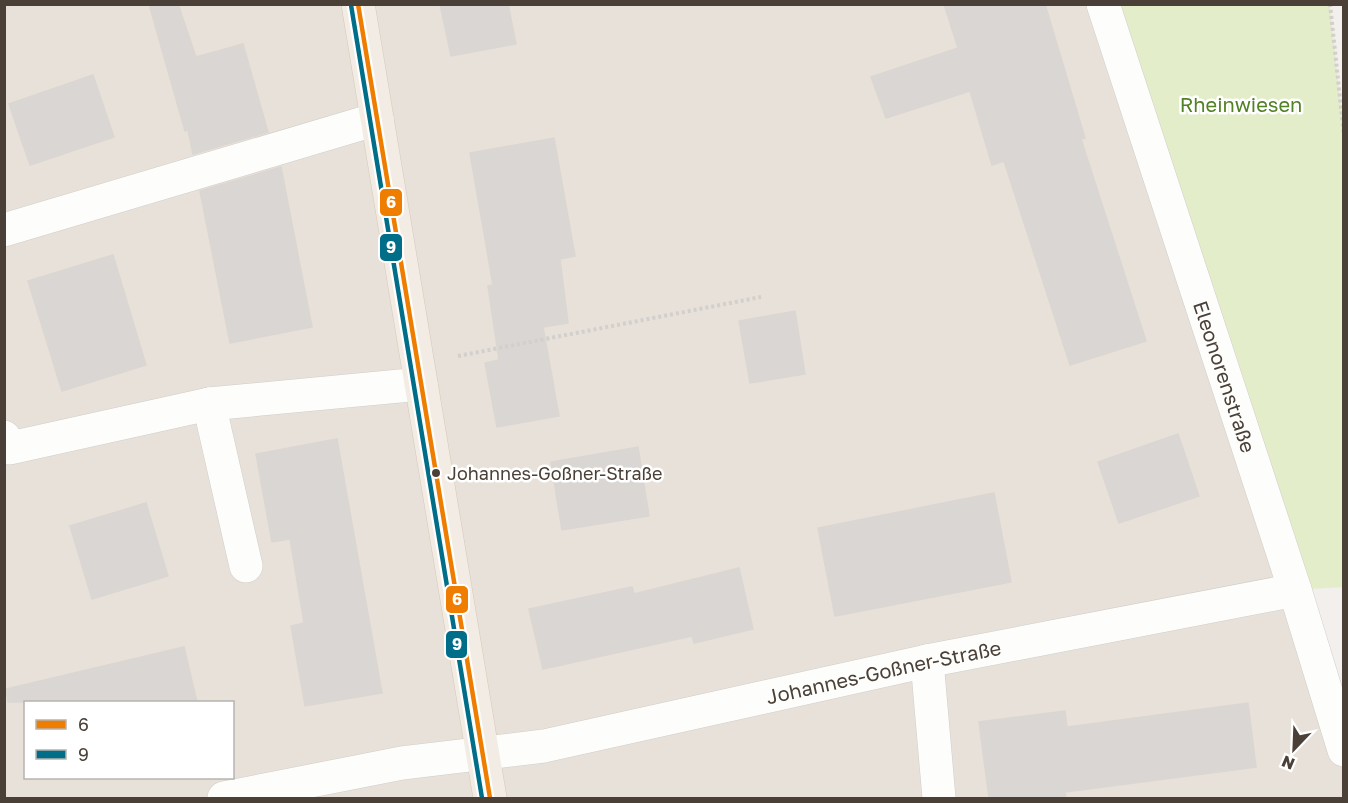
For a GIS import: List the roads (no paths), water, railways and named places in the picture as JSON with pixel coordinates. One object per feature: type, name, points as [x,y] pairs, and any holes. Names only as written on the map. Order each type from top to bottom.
[{"type":"main road","points":[[358,4],[481,756],[490,798]]},
{"type":"street","name":"Eleonorenstraße","points":[[1103,4],[1295,590],[1344,750]]},
{"type":"street","points":[[4,230],[377,119]]},
{"type":"street","points":[[4,437],[10,448],[209,404],[421,384]]},
{"type":"street","points":[[209,404],[246,566]]},
{"type":"street","name":"Johannes-Goßner-Straße","points":[[224,798],[402,763],[481,756],[544,746],[927,661],[1295,590]]},
{"type":"street","points":[[927,661],[939,798]]},
{"type":"place","name":"Johannes-Goßner-Straße","points":[[436,473]]},
{"type":"park label","name":"Rheinwiesen","points":[[1241,104]]}]
